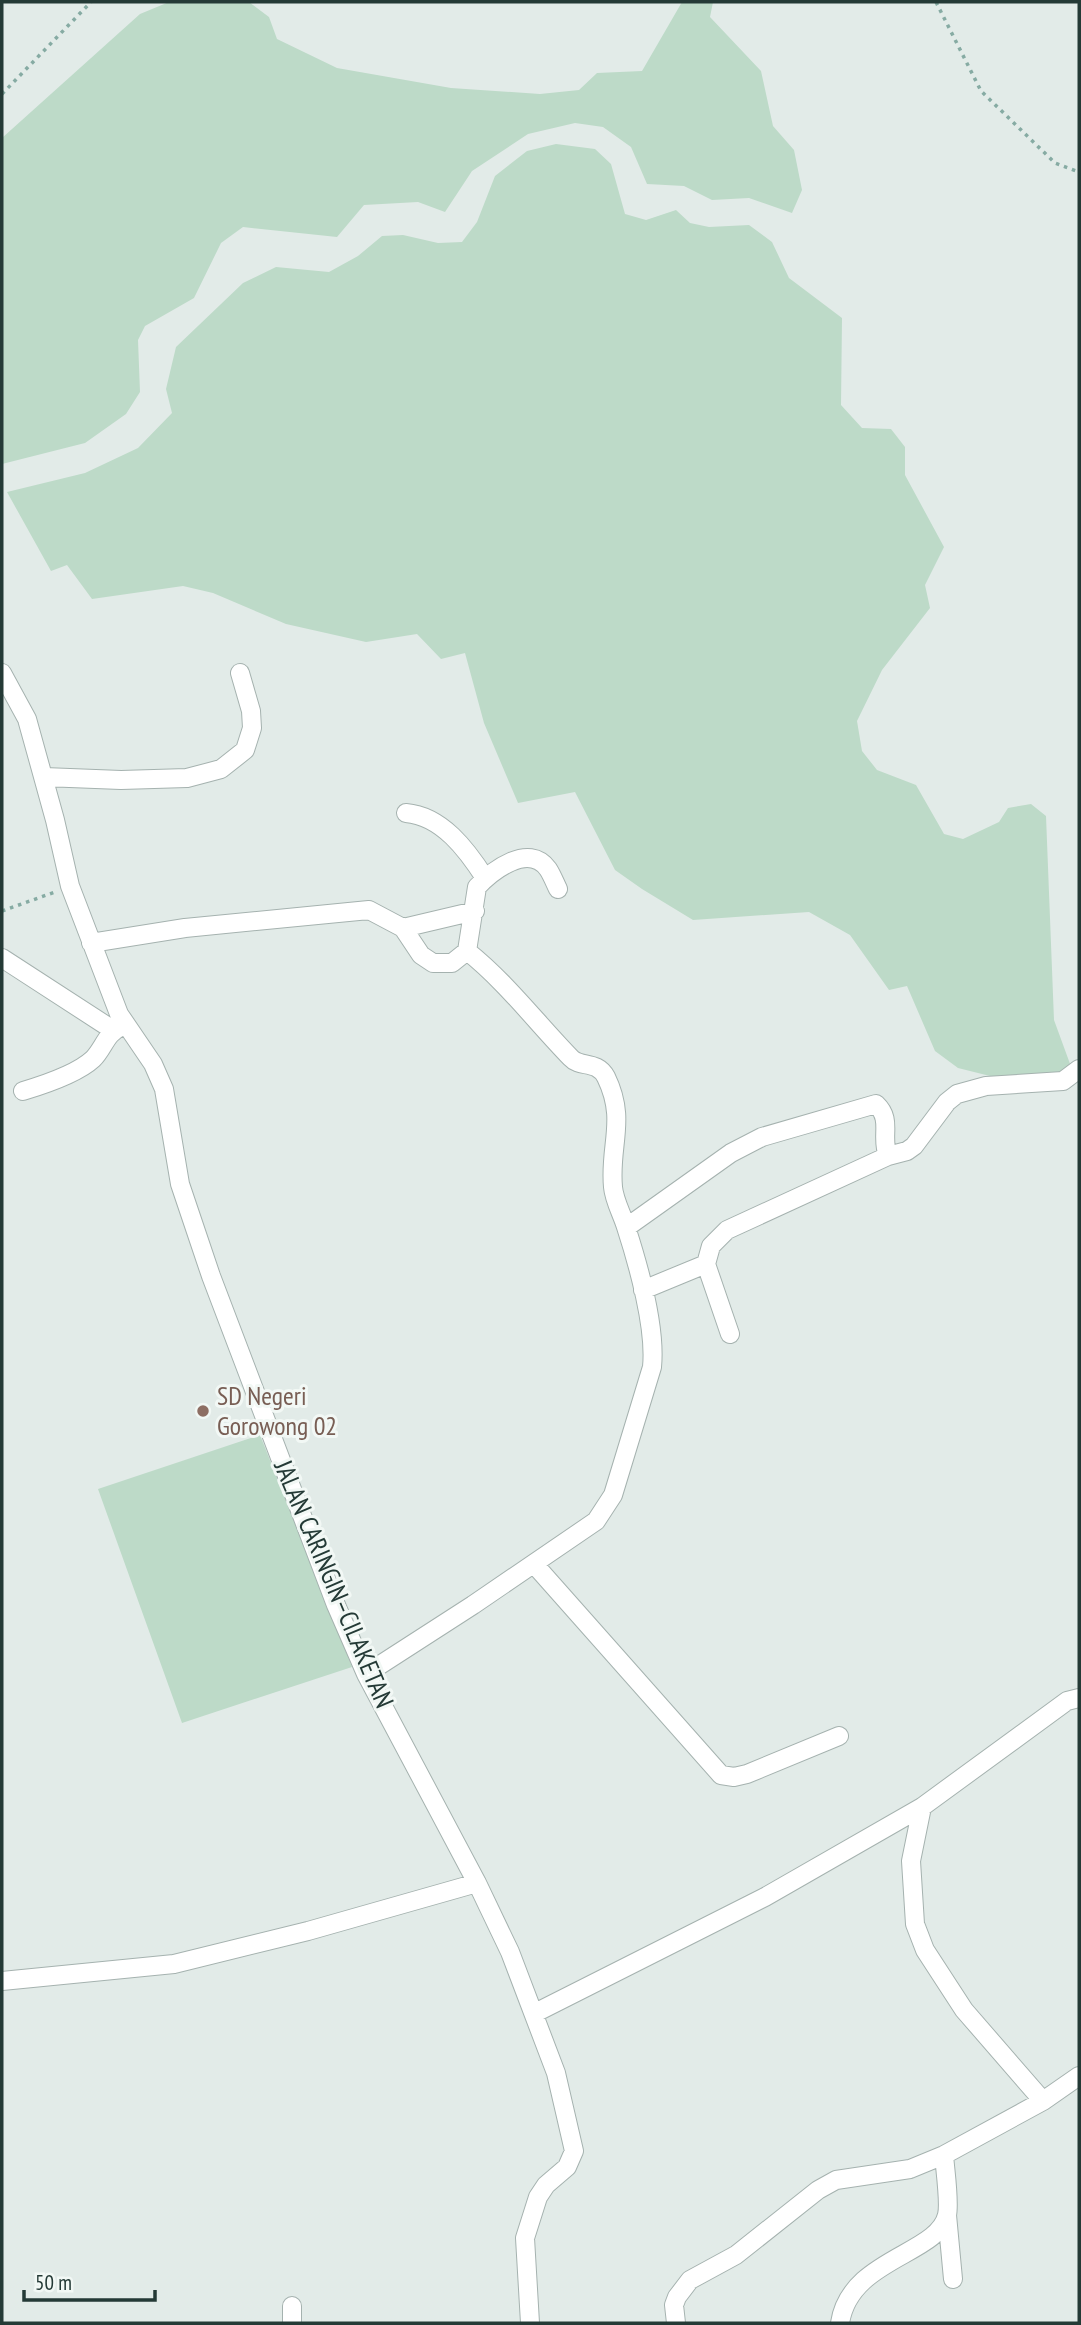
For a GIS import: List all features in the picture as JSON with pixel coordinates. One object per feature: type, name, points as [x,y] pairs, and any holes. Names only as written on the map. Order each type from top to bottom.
[{"type":"street","name":"JALAN CARINGIN–CILAKETAN","points":[[2,673],[27,719],[70,886],[92,943],[119,1028],[153,1064],[164,1089],[180,1184],[211,1276],[337,1605],[366,1674],[477,1883],[510,1952],[556,2073],[574,2151],[567,2166],[545,2185],[538,2197],[525,2238],[530,2323]]},
{"type":"street","points":[[44,777],[121,780],[187,778],[222,769],[245,750],[252,728],[251,711],[240,673]]},
{"type":"street","points":[[406,813],[420,814],[463,846],[485,878]]},
{"type":"street","points":[[92,943],[185,928],[369,910],[403,928],[421,955],[433,963],[452,963],[467,951],[477,887],[506,863],[521,858],[535,859],[547,867],[558,889]]},
{"type":"street","points":[[403,928],[475,911]]},
{"type":"street","points":[[366,1674],[596,1521],[613,1495],[652,1367],[654,1351],[643,1290],[627,1227],[612,1188],[618,1113],[605,1075],[592,1064],[574,1062],[494,973],[467,951]]},
{"type":"street","points":[[2,958],[119,1028],[93,1059],[54,1081],[23,1091]]},
{"type":"street","points":[[730,1334],[706,1264],[711,1246],[727,1230],[888,1156],[907,1151],[914,1146],[947,1102],[957,1094],[985,1086],[1063,1081],[1079,1069]]},
{"type":"street","points":[[627,1227],[731,1153],[762,1136],[869,1105],[876,1104],[884,1112],[884,1144],[888,1156]]},
{"type":"street","points":[[643,1290],[706,1264]]},
{"type":"street","points":[[534,1564],[720,1775],[734,1777],[747,1774],[839,1736]]},
{"type":"street","points":[[535,2012],[765,1897],[922,1807],[1067,1701],[1079,1698]]},
{"type":"street","points":[[922,1807],[911,1861],[915,1924],[925,1950],[964,2010],[1043,2101]]},
{"type":"street","points":[[2,1981],[174,1964],[308,1931],[477,1883]]},
{"type":"street","points":[[676,2323],[674,2305],[690,2280],[736,2255],[818,2190],[836,2180],[910,2169],[944,2155],[1043,2101],[1079,2076]]},
{"type":"street","points":[[944,2155],[953,2279]]},
{"type":"street","points":[[840,2323],[842,2311],[861,2282],[872,2271],[924,2242],[939,2230],[947,2215]]},
{"type":"path","points":[[2,94],[91,2]]},
{"type":"path","points":[[936,2],[981,91],[1055,163],[1079,172]]},
{"type":"path","points":[[2,911],[70,886]]},
{"type":"green space","points":[[169,2],[249,2],[269,17],[277,39],[337,68],[451,88],[540,94],[579,90],[597,73],[642,71],[682,2],[713,2],[710,17],[761,71],[773,126],[794,150],[802,190],[792,213],[749,198],[712,200],[684,186],[647,184],[631,147],[603,127],[575,123],[528,134],[472,171],[445,212],[418,202],[364,205],[337,237],[243,227],[221,243],[194,298],[145,326],[138,340],[140,392],[126,414],[85,443],[2,464],[2,138],[140,14]]},
{"type":"green space","points":[[556,144],[595,149],[611,164],[625,214],[646,220],[676,210],[690,223],[709,227],[749,225],[772,242],[789,278],[842,318],[841,405],[862,428],[891,429],[905,447],[905,475],[944,547],[925,585],[930,608],[882,670],[857,721],[862,751],[877,770],[916,785],[944,834],[963,839],[999,822],[1008,808],[1031,804],[1046,816],[1054,1020],[1073,1072],[1002,1079],[958,1068],[935,1051],[907,986],[889,990],[850,935],[809,912],[693,920],[642,889],[615,870],[575,792],[518,803],[484,723],[465,653],[441,659],[417,634],[366,642],[286,624],[213,593],[183,586],[92,599],[67,565],[51,571],[7,492],[85,473],[138,448],[172,413],[166,389],[176,347],[243,283],[276,267],[329,272],[358,256],[382,236],[403,235],[438,243],[462,242],[477,222],[495,176],[527,151]]},
{"type":"green space","points":[[260,1435],[352,1667],[182,1723],[98,1489]]},
{"type":"place","name":"SD Negeri Gorowong 02","points":[[203,1411]]}]
